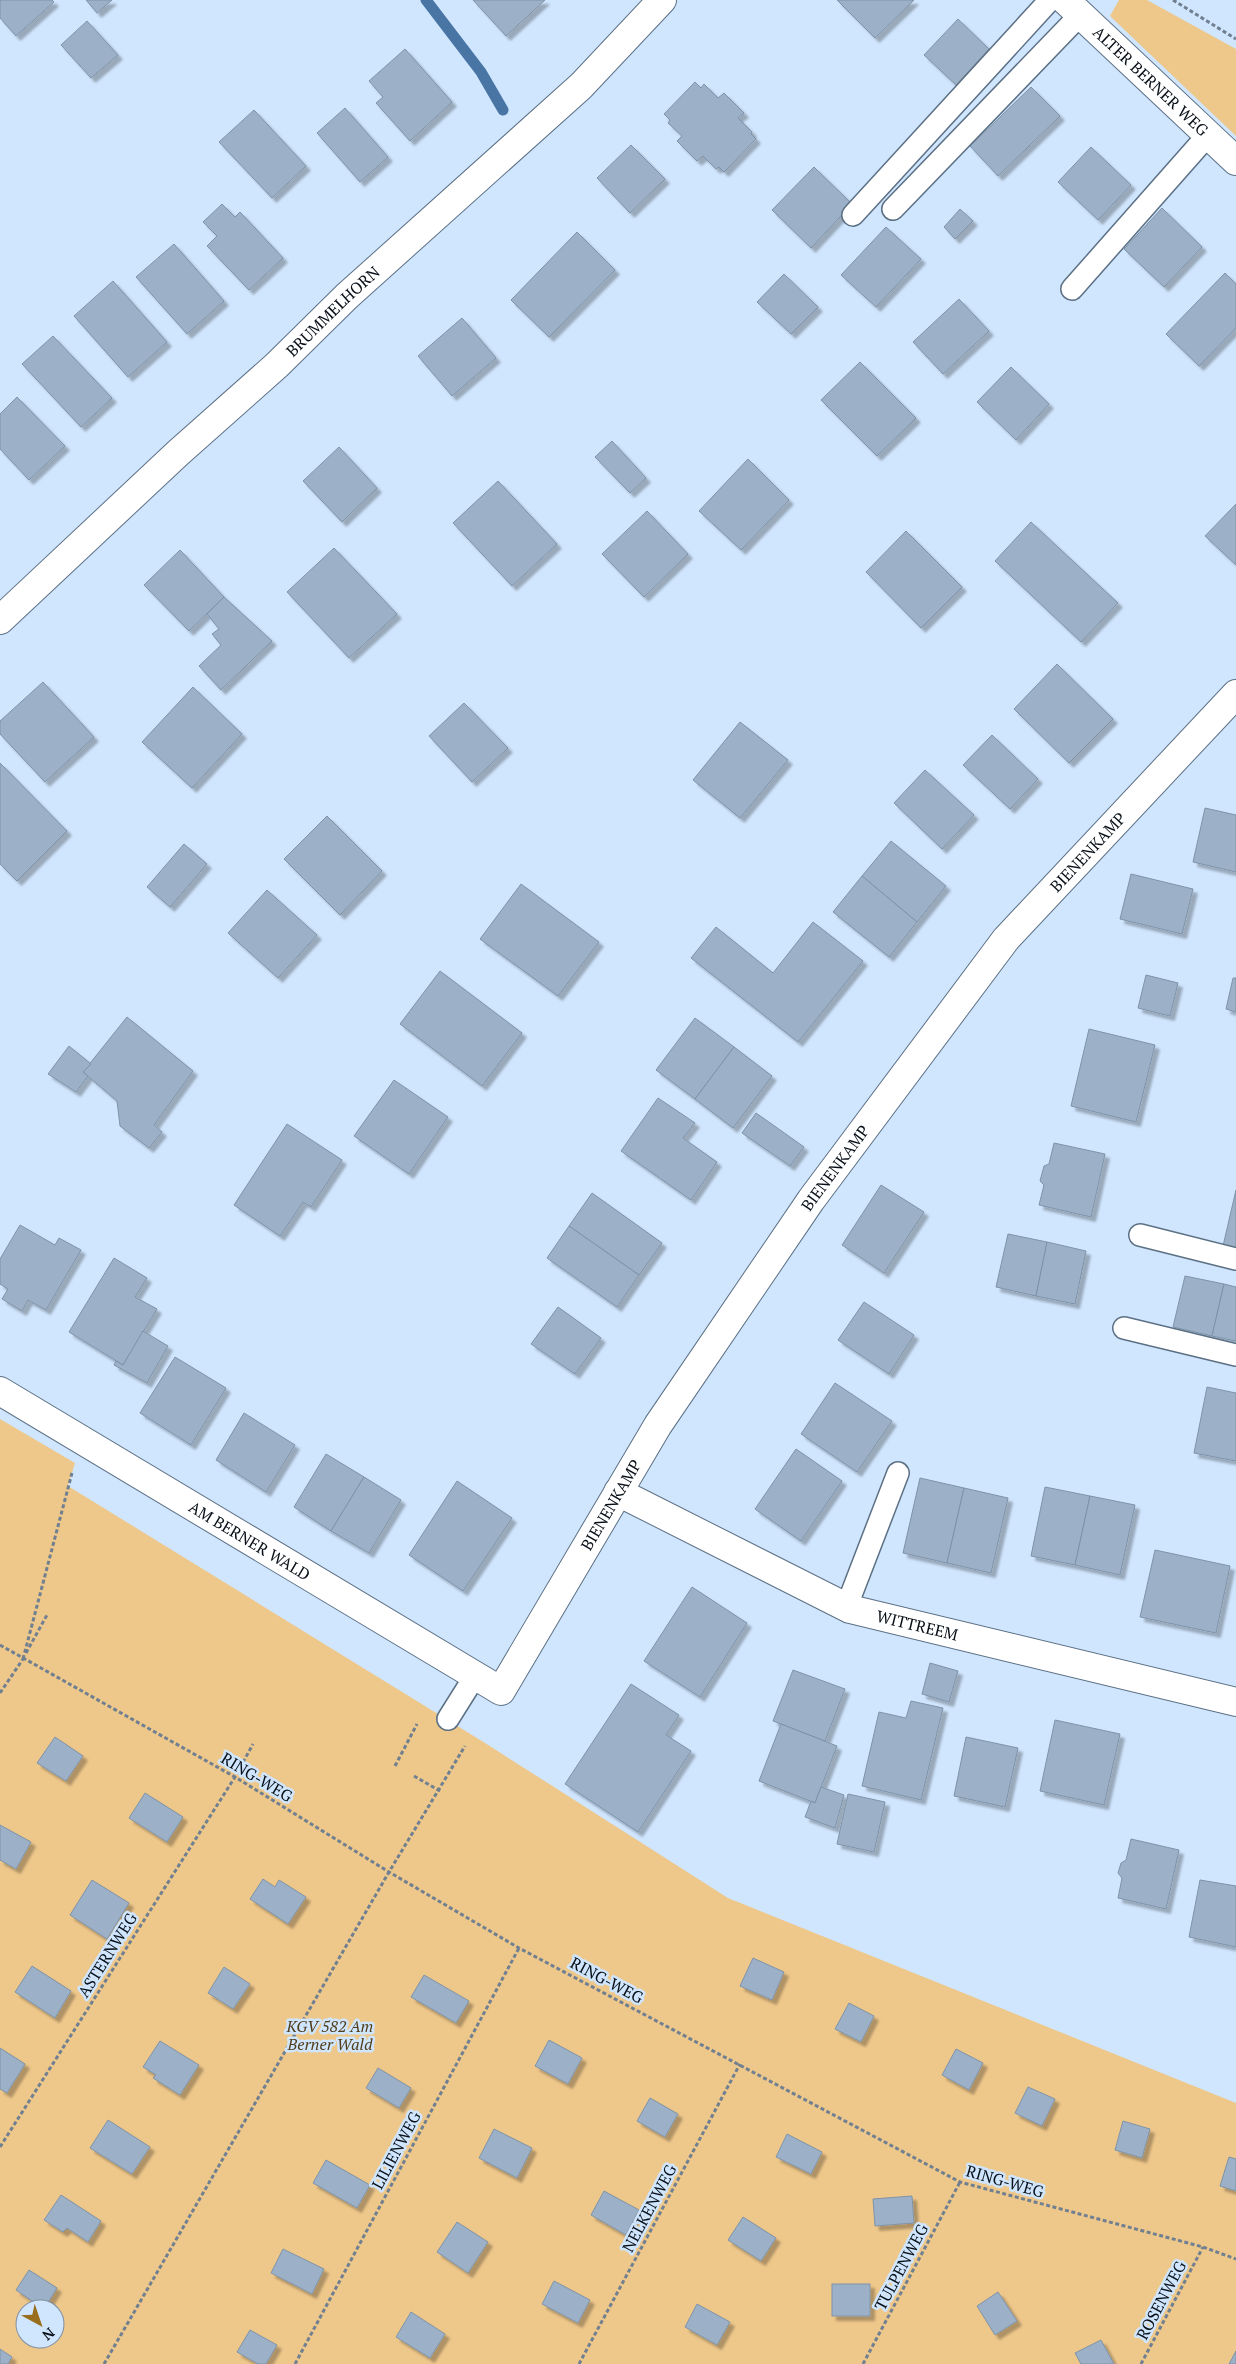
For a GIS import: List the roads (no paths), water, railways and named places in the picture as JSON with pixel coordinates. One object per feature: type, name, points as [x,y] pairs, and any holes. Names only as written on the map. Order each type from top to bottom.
[{"type":"street","name":"BRUMMELHORN","points":[[0,620],[178,453],[277,365],[355,289],[581,86],[662,0]]},
{"type":"street","name":"ALTER BERNER WEG","points":[[1073,7],[1236,161]]},
{"type":"street","name":"BIENENKAMP","points":[[501,1691],[663,1418],[806,1208],[1006,940],[1236,694]]},
{"type":"street","name":"AM BERNER WALD","points":[[0,1391],[501,1691]]},
{"type":"street","name":"WITTREEM","points":[[618,1492],[846,1608],[1236,1702]]},
{"type":"lane","points":[[854,215],[1050,0]]},
{"type":"lane","points":[[893,209],[1073,7]]},
{"type":"lane","points":[[1072,289],[1208,135]]},
{"type":"lane","points":[[1140,1235],[1236,1258]]},
{"type":"lane","points":[[1124,1328],[1236,1355]]},
{"type":"lane","points":[[846,1608],[898,1473]]},
{"type":"lane","points":[[448,1719],[475,1676]]},
{"type":"waterway","points":[[426,0],[481,72],[503,110]]},
{"type":"park label","name":"KGV 582 Am Berner Wald","points":[[330,2035]]}]
